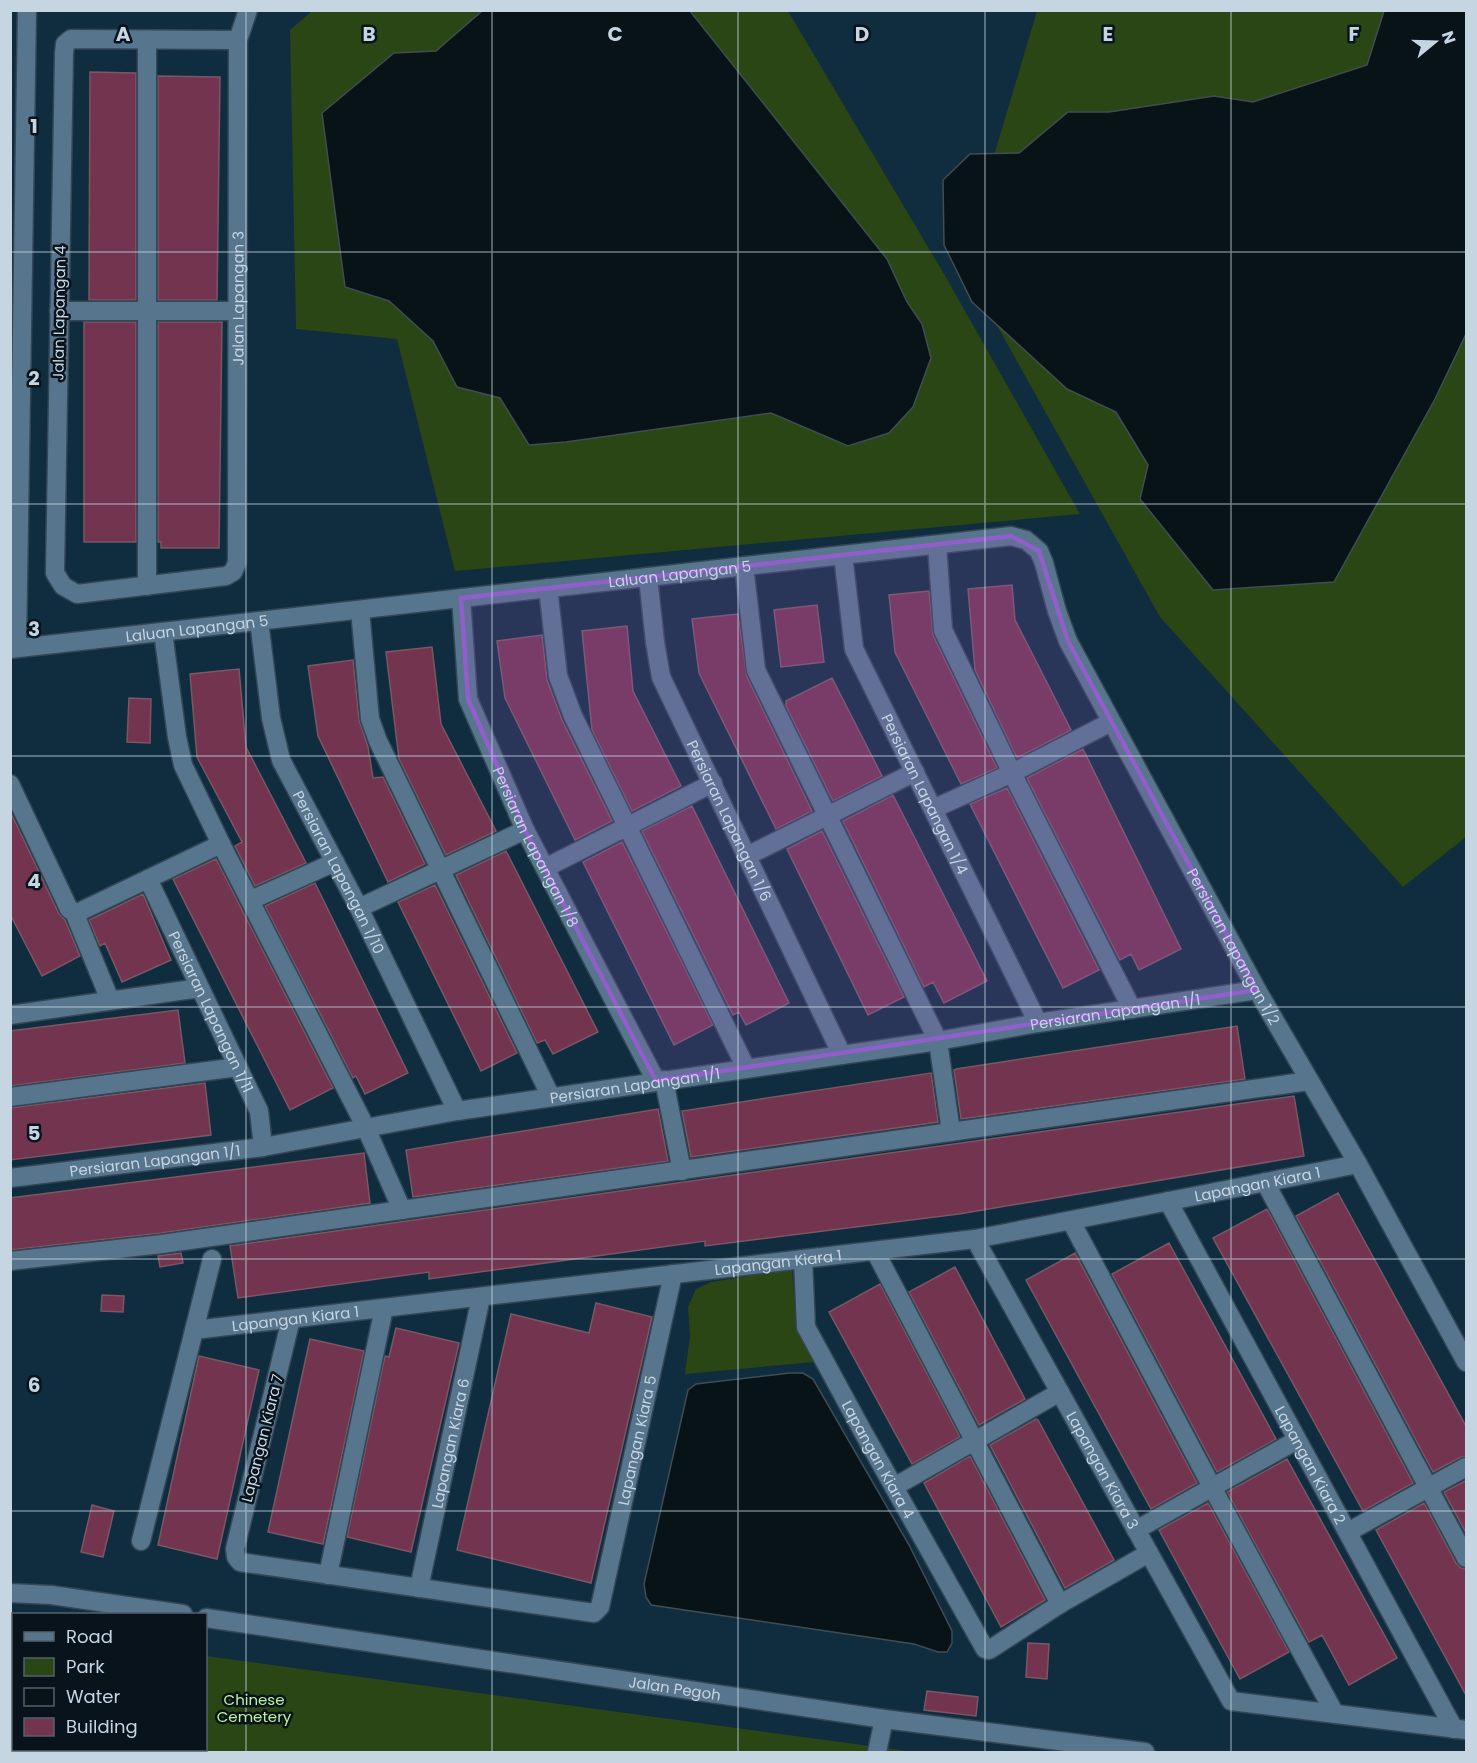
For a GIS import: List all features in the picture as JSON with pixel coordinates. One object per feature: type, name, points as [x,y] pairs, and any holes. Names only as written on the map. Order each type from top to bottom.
[{"type":"street","name":"Laluan Lapangan 5","points":[[27,10],[15,497],[14,649],[1011,536]]},
{"type":"street","points":[[147,586],[147,40],[243,25]]},
{"type":"street","name":"Jalan Lapangan 3","points":[[147,586],[226,576],[233,572],[237,563],[237,311],[243,25]]},
{"type":"street","name":"Jalan Lapangan 4","points":[[147,40],[71,39],[65,44],[63,53],[55,573],[63,586],[77,594],[147,586]]},
{"type":"street","points":[[59,311],[237,311]]},
{"type":"street","name":"Persiaran Lapangan 1/2","points":[[1011,536],[1026,540],[1039,551],[1068,641],[1257,990],[1358,1164],[1467,1362]]},
{"type":"street","points":[[937,544],[943,630],[1012,773],[1132,1009]]},
{"type":"street","name":"Persiaran Lapangan 1/4","points":[[843,555],[854,649],[1038,1023]]},
{"type":"street","points":[[744,566],[756,670],[938,1041],[951,1132]]},
{"type":"street","name":"Persiaran Lapangan 1/6","points":[[648,577],[655,642],[662,677],[842,1055]]},
{"type":"street","points":[[548,588],[558,676],[573,716],[746,1068]]},
{"type":"street","name":"Persiaran Lapangan 1/8","points":[[461,598],[468,699],[525,830],[660,1081],[682,1171]]},
{"type":"street","points":[[360,610],[370,719],[378,741],[551,1097]]},
{"type":"street","name":"Persiaran Lapangan 1/10","points":[[259,621],[271,718],[282,760],[359,908],[457,1111]]},
{"type":"street","points":[[163,632],[183,765],[366,1128],[402,1209]]},
{"type":"street","points":[[933,809],[1012,773],[1111,722]]},
{"type":"street","points":[[747,856],[915,772]]},
{"type":"street","points":[[545,868],[712,783]]},
{"type":"street","points":[[10,784],[69,909],[74,912],[110,1000]]},
{"type":"street","points":[[359,908],[525,830]]},
{"type":"street","points":[[74,912],[79,912],[221,844]]},
{"type":"street","points":[[251,900],[335,862]]},
{"type":"street","name":"Persiaran Lapangan 1/11","points":[[148,879],[259,1111],[263,1147]]},
{"type":"street","points":[[13,1009],[110,1000],[200,988]]},
{"type":"street","name":"Persiaran Lapangan 1/1","points":[[10,1178],[263,1147],[457,1111],[938,1041],[1038,1023],[1257,990]]},
{"type":"street","points":[[10,1097],[238,1067]]},
{"type":"street","points":[[10,1261],[162,1244],[1309,1081]]},
{"type":"street","name":"Lapangan Kiara 1","points":[[194,1330],[975,1239],[1358,1164]]},
{"type":"street","points":[[1265,1182],[1467,1558]]},
{"type":"street","name":"Lapangan Kiara 2","points":[[1168,1202],[1297,1440],[1460,1730]]},
{"type":"street","points":[[1071,1221],[1335,1714],[1460,1730]]},
{"type":"street","name":"Lapangan Kiara 3","points":[[975,1239],[1231,1701],[1335,1714]]},
{"type":"street","points":[[876,1251],[1060,1604],[1149,1553]]},
{"type":"street","points":[[141,1541],[212,1259]]},
{"type":"street","name":"Lapangan Kiara 4","points":[[803,1259],[806,1328],[985,1649],[989,1650],[1060,1604]]},
{"type":"street","name":"Lapangan Kiara 5","points":[[419,1588],[594,1613],[600,1607],[673,1274]]},
{"type":"street","points":[[1423,1280],[1467,1351]]},
{"type":"street","name":"Lapangan Kiara 6","points":[[419,1588],[481,1297]]},
{"type":"street","points":[[384,1308],[328,1575],[419,1588]]},
{"type":"street","name":"Lapangan Kiara 7","points":[[291,1319],[235,1549],[236,1557],[240,1562],[328,1575]]},
{"type":"street","points":[[894,1487],[1060,1392]]},
{"type":"street","points":[[1136,1530],[1297,1440]]},
{"type":"street","points":[[1348,1532],[1467,1467]]},
{"type":"street","points":[[10,1593],[51,1595],[176,1613]]},
{"type":"street","name":"Jalan Pegoh","points":[[207,1618],[884,1719],[1145,1752]]},
{"type":"street","points":[[877,1752],[884,1719]]},
{"type":"highlighted area","points":[[1011,536],[1039,551],[1068,641],[1257,990],[656,1081],[525,830],[468,699],[461,598]]},
{"type":"green space","points":[[312,11],[482,11],[436,51],[394,53],[322,114],[345,287],[389,301],[433,341],[457,387],[500,398],[529,444],[566,442],[771,413],[848,446],[922,324],[907,302],[887,259],[690,11],[788,11],[944,274],[1080,514],[455,571],[397,339],[296,329],[290,30]]},
{"type":"green space","points":[[1037,11],[1466,11],[1466,837],[1403,887],[1160,617],[962,263]]},
{"type":"green space","points":[[792,1269],[796,1327],[814,1362],[685,1374],[690,1336],[688,1307],[696,1289],[711,1282]]},
{"type":"green space","name":"Chinese Cemetery","points":[[207,1656],[915,1752],[11,1752],[10,1731],[12,1729],[12,1751],[207,1751]]},
{"type":"water","points":[[482,11],[690,11],[887,259],[907,302],[922,324],[931,358],[913,407],[889,433],[848,446],[771,413],[566,442],[529,445],[500,398],[457,387],[433,341],[389,301],[345,287],[322,113],[394,53],[436,51]]},
{"type":"water","points":[[1384,11],[1466,11],[1466,334],[1435,399],[1334,582],[1213,590],[1140,499],[1148,465],[1116,412],[1067,389],[972,302],[944,245],[943,180],[970,154],[1019,153],[1068,112],[1109,112],[1214,96],[1253,102],[1367,65]]},
{"type":"water","points":[[803,1373],[813,1379],[909,1545],[952,1631],[952,1643],[947,1652],[938,1652],[914,1644],[651,1605],[646,1597],[644,1584],[688,1390],[696,1384]]},
{"type":"building","points":[[90,72],[136,73],[136,300],[89,300]]},
{"type":"building","points":[[158,76],[220,77],[217,300],[158,300]]},
{"type":"building","points":[[84,322],[136,322],[136,542],[84,542]]},
{"type":"building","points":[[158,322],[222,322],[219,548],[161,548],[161,542],[158,542]]},
{"type":"building","points":[[1012,585],[1015,620],[1071,730],[1017,758],[975,670],[968,589]]},
{"type":"building","points":[[929,591],[933,635],[997,768],[961,784],[895,652],[889,595]]},
{"type":"building","points":[[817,605],[824,662],[781,667],[774,610]]},
{"type":"building","points":[[738,614],[747,677],[812,811],[776,829],[699,673],[692,619]]},
{"type":"building","points":[[627,626],[633,691],[681,786],[632,811],[592,730],[582,631]]},
{"type":"building","points":[[542,635],[547,680],[562,720],[612,821],[575,840],[505,698],[497,641]]},
{"type":"building","points":[[432,647],[441,724],[496,831],[446,855],[399,759],[386,652]]},
{"type":"building","points":[[353,660],[359,720],[368,747],[373,778],[383,777],[425,864],[388,882],[318,736],[308,666]]},
{"type":"building","points":[[239,669],[246,747],[306,863],[255,886],[235,846],[242,842],[197,757],[190,674]]},
{"type":"building","points":[[832,678],[882,776],[833,801],[786,706],[786,701]]},
{"type":"building","points":[[129,698],[151,699],[150,743],[127,742]]},
{"type":"building","points":[[1083,749],[1181,949],[1139,970],[1131,954],[1120,960],[1027,778]]},
{"type":"building","points":[[1007,788],[1099,970],[1063,988],[970,804]]},
{"type":"building","points":[[893,795],[987,981],[944,1003],[933,982],[924,987],[843,821]]},
{"type":"building","points":[[692,806],[789,1003],[746,1025],[739,1012],[733,1015],[642,831]]},
{"type":"building","points":[[10,811],[59,914],[65,920],[80,956],[42,976],[10,914]]},
{"type":"building","points":[[822,831],[904,997],[868,1015],[787,849]]},
{"type":"building","points":[[622,842],[713,1025],[674,1045],[583,862]]},
{"type":"building","points":[[506,851],[598,1032],[553,1054],[545,1040],[537,1043],[456,875]]},
{"type":"building","points":[[216,859],[333,1088],[290,1110],[173,879]]},
{"type":"building","points":[[315,883],[408,1073],[365,1094],[356,1076],[353,1078],[265,906]]},
{"type":"building","points":[[435,885],[517,1053],[481,1071],[398,902]]},
{"type":"building","points":[[143,894],[171,960],[122,982],[105,943],[100,946],[89,920]]},
{"type":"building","points":[[178,1010],[185,1063],[10,1086],[10,1031]]},
{"type":"building","points":[[1237,1026],[1245,1079],[961,1119],[954,1070],[956,1069]]},
{"type":"building","points":[[931,1073],[938,1122],[691,1157],[682,1111]]},
{"type":"building","points":[[205,1083],[211,1135],[10,1160],[10,1108]]},
{"type":"building","points":[[1294,1096],[1304,1156],[959,1214],[705,1246],[705,1241],[429,1279],[429,1272],[238,1298],[230,1246]]},
{"type":"building","points":[[658,1109],[668,1161],[413,1197],[406,1150]]},
{"type":"building","points":[[364,1153],[370,1203],[161,1233],[10,1250],[10,1198]]},
{"type":"building","points":[[1338,1193],[1467,1428],[1467,1456],[1433,1472],[1296,1216]]},
{"type":"building","points":[[1267,1209],[1413,1483],[1363,1511],[1213,1238]]},
{"type":"building","points":[[1169,1243],[1276,1439],[1217,1472],[1112,1274]]},
{"type":"building","points":[[181,1253],[183,1263],[160,1267],[158,1256]]},
{"type":"building","points":[[1075,1253],[1197,1483],[1151,1509],[1026,1280]]},
{"type":"building","points":[[955,1267],[1025,1399],[979,1425],[909,1292]]},
{"type":"building","points":[[880,1284],[960,1437],[912,1464],[829,1312]]},
{"type":"building","points":[[102,1295],[124,1296],[123,1312],[101,1311]]},
{"type":"building","points":[[596,1303],[652,1317],[591,1583],[457,1550],[511,1314],[589,1333]]},
{"type":"building","points":[[396,1328],[459,1343],[411,1552],[347,1537],[385,1356],[389,1357]]},
{"type":"building","points":[[310,1339],[364,1351],[323,1544],[268,1532]]},
{"type":"building","points":[[199,1356],[259,1370],[217,1559],[158,1545]]},
{"type":"building","points":[[1036,1419],[1114,1560],[1065,1588],[990,1445]]},
{"type":"building","points":[[970,1456],[1045,1600],[1001,1627],[924,1483]]},
{"type":"building","points":[[1287,1459],[1397,1658],[1349,1685],[1322,1635],[1309,1642],[1227,1492]]},
{"type":"building","points":[[1467,1480],[1467,1535],[1444,1492]]},
{"type":"building","points":[[1208,1503],[1289,1652],[1240,1679],[1159,1530]]},
{"type":"building","points":[[1424,1503],[1456,1563],[1461,1568],[1467,1569],[1467,1697],[1376,1530]]},
{"type":"building","points":[[92,1505],[114,1511],[103,1557],[81,1552]]},
{"type":"building","points":[[1028,1643],[1049,1644],[1047,1679],[1026,1677]]},
{"type":"building","points":[[927,1691],[978,1697],[976,1716],[924,1710]]}]
